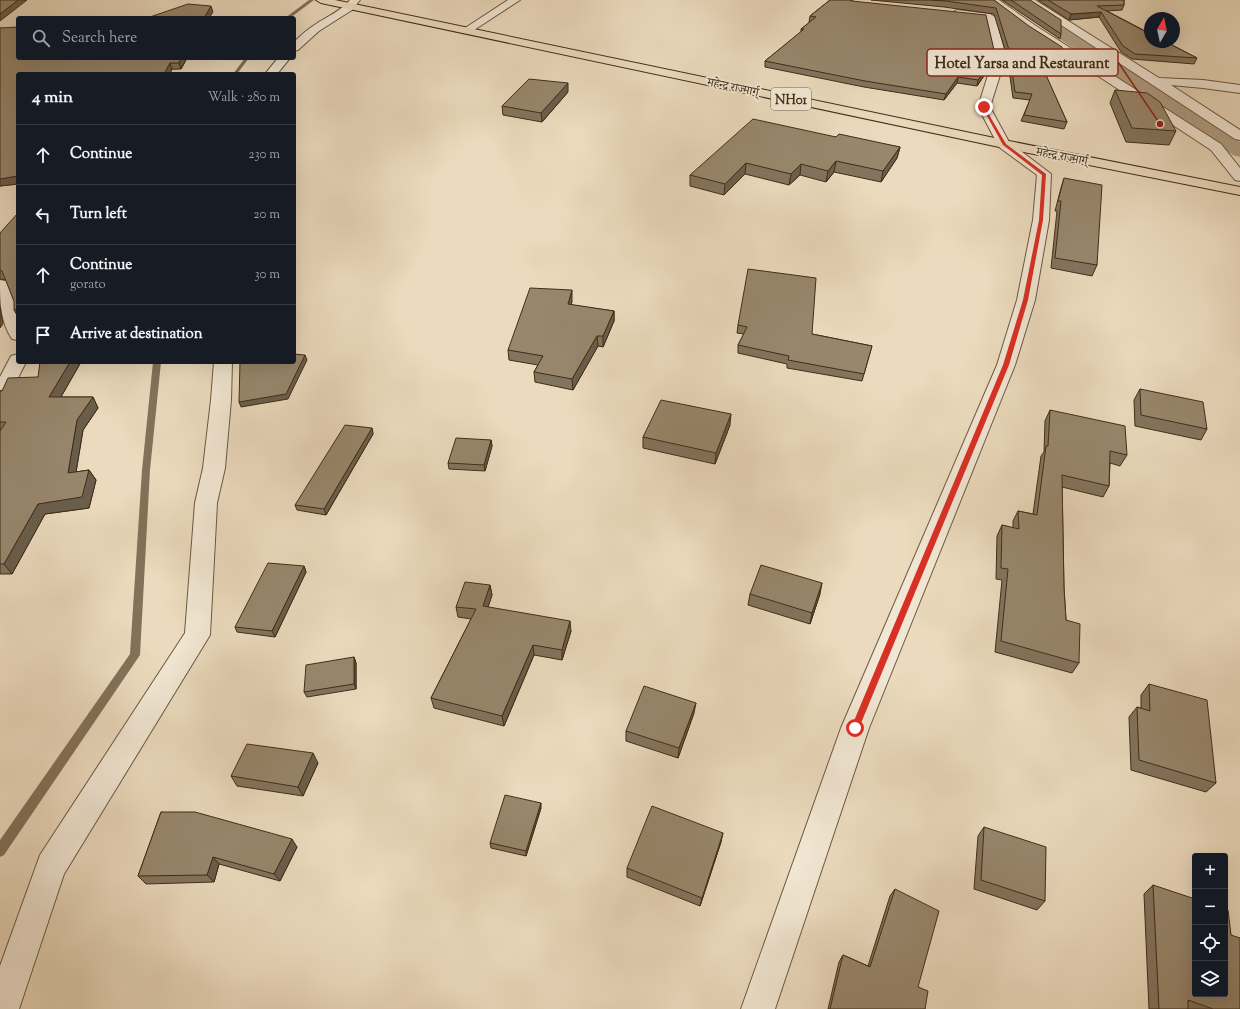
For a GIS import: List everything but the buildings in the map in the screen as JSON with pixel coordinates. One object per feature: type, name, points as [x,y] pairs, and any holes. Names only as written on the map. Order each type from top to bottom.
[{"type":"highway","name":"महेन्द्र राज्मार्ग्","points":[[321,0],[349,4],[1004,144],[1240,191]]},
{"type":"street","points":[[467,30],[515,0]]},
{"type":"street","points":[[993,0],[1032,28],[1216,147],[1240,177]]},
{"type":"street","points":[[1028,0],[1240,136]]},
{"type":"street","points":[[296,46],[314,30],[349,4]]},
{"type":"street","points":[[758,1009],[855,728],[1006,365],[1026,300],[1041,220],[1044,174],[1004,144],[984,107],[1000,56],[990,17],[944,11]]},
{"type":"street","points":[[273,72],[282,60]]},
{"type":"street","points":[[1156,81],[1203,84],[1240,89]]},
{"type":"street","points":[[0,285],[16,329]]},
{"type":"street","points":[[0,396],[16,364]]},
{"type":"street","points":[[2,1009],[51,866],[197,635],[206,503],[214,468],[223,364]]},
{"type":"waterway","points":[[290,16],[312,0]]},
{"type":"waterway","points":[[1011,0],[1240,151]]},
{"type":"waterway","points":[[236,72],[246,60]]},
{"type":"waterway","points":[[0,851],[135,655],[146,470],[157,364]]},
{"type":"place","name":"Hotel Yarsa and Restaurant","points":[[1160,124]]},
{"type":"route","points":[[855,728],[1006,365],[1026,300],[1041,220],[1044,174],[1004,144],[984,107]]}]
